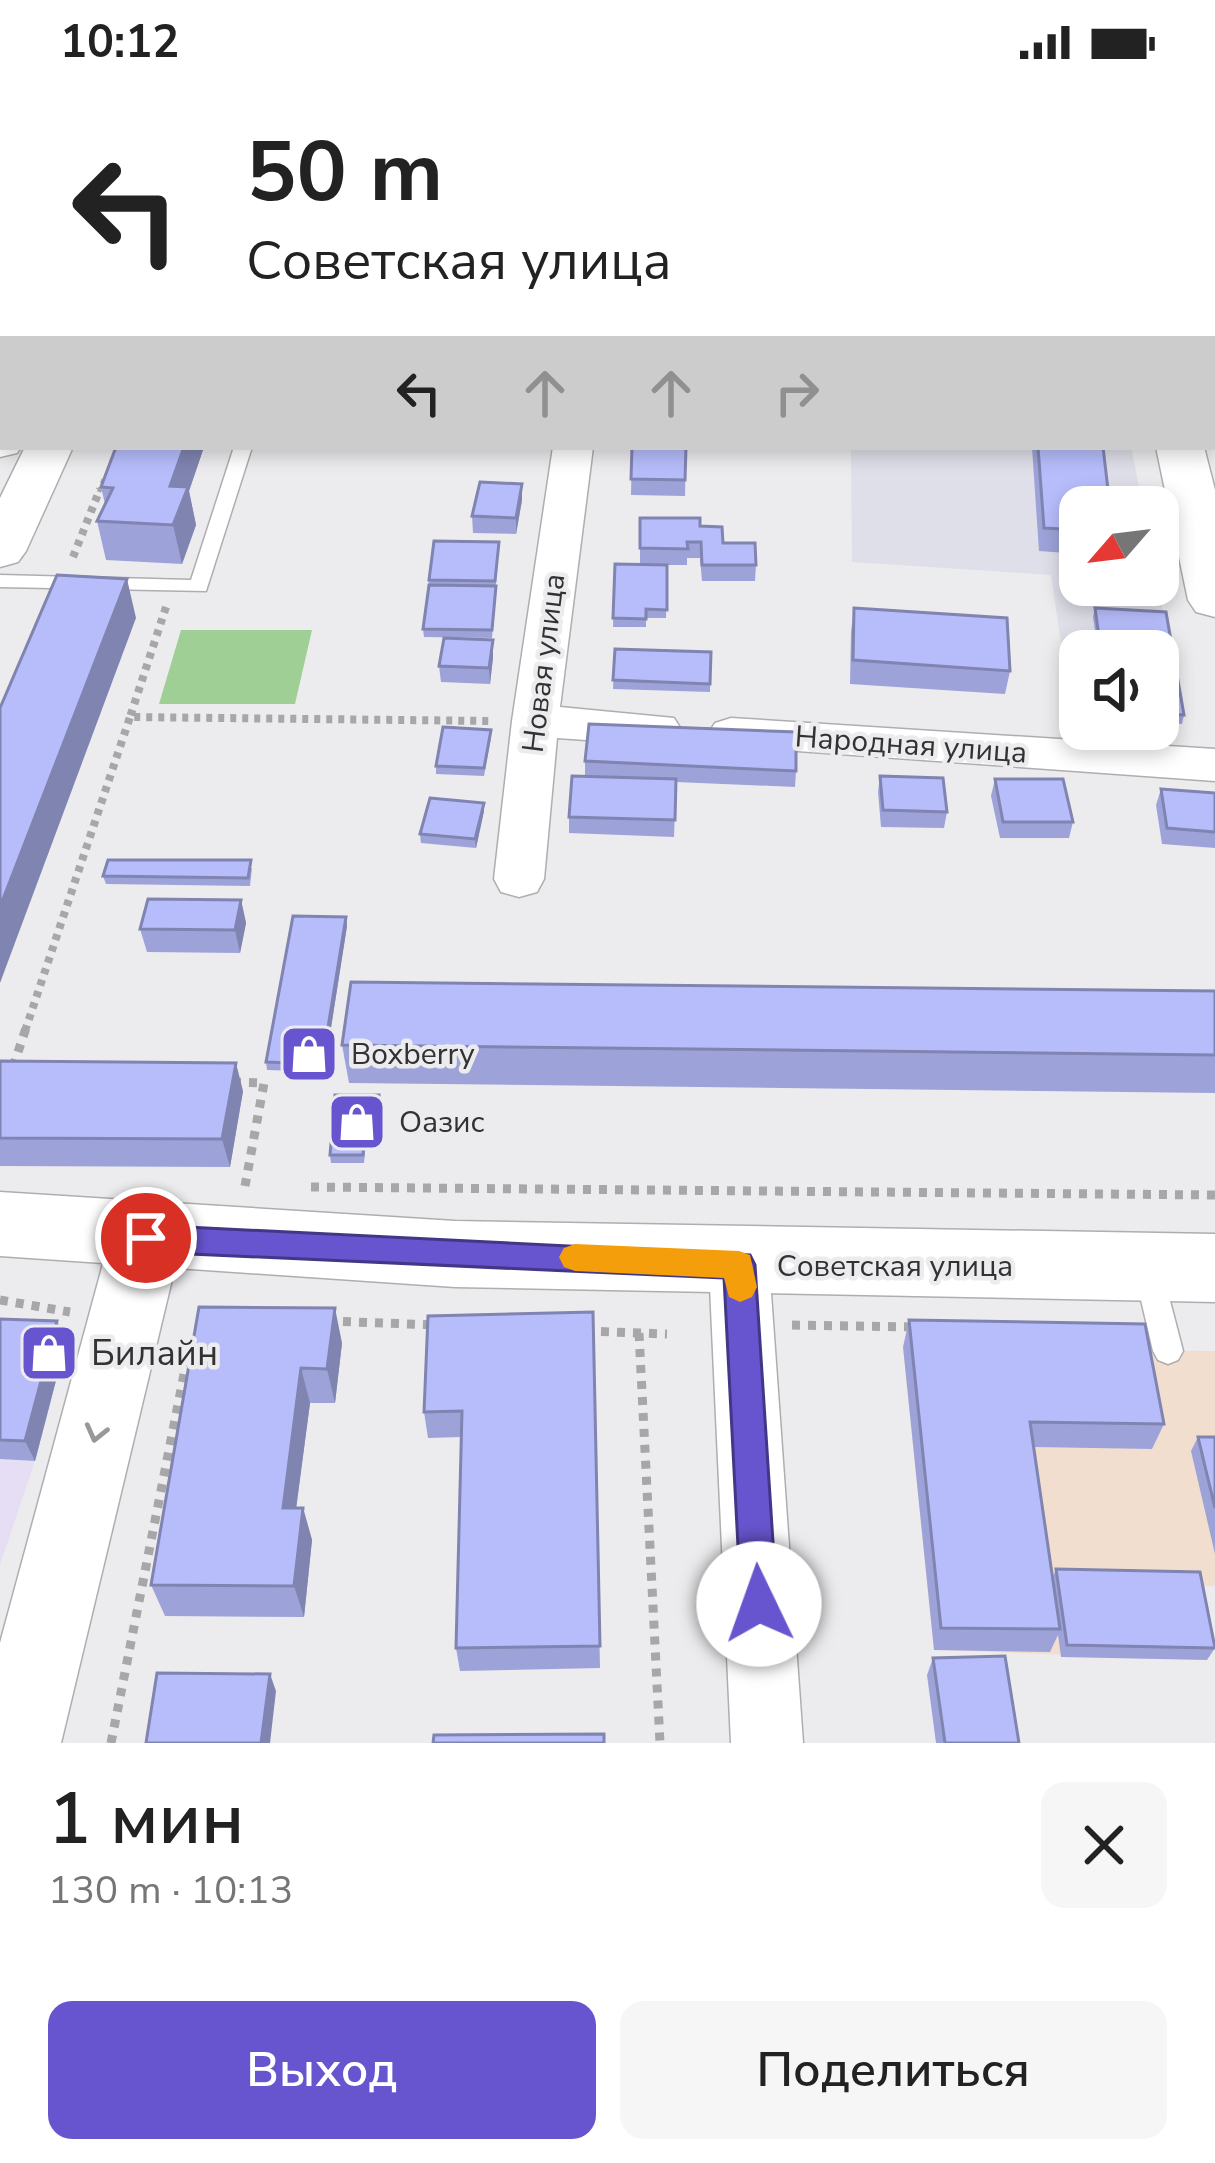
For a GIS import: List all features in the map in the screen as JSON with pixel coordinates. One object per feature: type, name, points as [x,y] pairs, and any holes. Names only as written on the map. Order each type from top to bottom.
[{"type":"main road","name":"Советская улица","points":[[0,1224],[759,1295],[1181,1268]]},
{"type":"street","points":[[0,551],[48,450]]},
{"type":"street","name":"Новая улица","points":[[519,879],[535,721],[573,450]]},
{"type":"street","points":[[1181,450],[1215,600]]},
{"type":"street","name":"Народная улица","points":[[535,721],[1215,765]]},
{"type":"street","points":[[17,1743],[146,1238]]},
{"type":"street","points":[[759,1295],[767,1743]]},
{"type":"lane","points":[[0,581],[199,587],[242,450]]},
{"type":"lane","points":[[1168,1351],[1181,1268]]},
{"type":"path","points":[[9,1079],[172,587]]},
{"type":"path","points":[[130,717],[535,721]]},
{"type":"path","points":[[218,1082],[265,1083],[245,1186]]},
{"type":"path","points":[[223,1186],[267,1186]]},
{"type":"path","points":[[288,1187],[1215,1195]]},
{"type":"path","points":[[759,1295],[937,1328]]},
{"type":"path","points":[[0,1300],[80,1313]]},
{"type":"path","points":[[313,1320],[453,1326]]},
{"type":"path","points":[[111,1743],[190,1344],[205,1330]]},
{"type":"path","points":[[569,1330],[668,1334]]},
{"type":"path","points":[[639,1333],[660,1743]]},
{"type":"shaded area","points":[[851,450],[1132,450],[1139,486],[1059,486],[1059,606],[1162,606],[1162,630],[1059,630],[1051,575],[852,562]]},
{"type":"shaded area","points":[[903,1347],[1215,1351],[1215,1586],[1192,1586],[1207,1660],[934,1650]]},
{"type":"shaded area","points":[[0,1459],[35,1461],[0,1565]]},
{"type":"green space","points":[[181,630],[312,630],[295,704],[159,704]]},
{"type":"building","points":[[115,450],[183,450],[170,486],[188,487],[173,525],[97,521],[113,488],[101,487]]},
{"type":"building","points":[[632,450],[686,450],[685,480],[631,479]]},
{"type":"building","points":[[1038,450],[1103,450],[1108,486],[1059,486],[1059,529],[1044,528]]},
{"type":"building","points":[[480,482],[522,484],[516,518],[472,516]]},
{"type":"building","points":[[640,518],[700,518],[700,526],[722,527],[723,543],[755,543],[756,565],[702,565],[701,542],[687,542],[688,549],[640,548]]},
{"type":"building","points":[[434,541],[499,542],[495,581],[429,580]]},
{"type":"building","points":[[615,564],[667,565],[667,610],[646,609],[646,619],[613,618]]},
{"type":"building","points":[[57,575],[127,579],[0,907],[0,708]]},
{"type":"building","points":[[429,585],[496,586],[492,630],[423,629]]},
{"type":"building","points":[[854,608],[1007,618],[1010,671],[853,660]]},
{"type":"building","points":[[1095,608],[1166,612],[1169,630],[1098,630]]},
{"type":"building","points":[[444,638],[493,640],[489,668],[439,666]]},
{"type":"building","points":[[615,649],[711,652],[710,684],[613,680]]},
{"type":"building","points":[[589,724],[796,732],[796,771],[585,761]]},
{"type":"building","points":[[443,727],[491,730],[484,768],[436,766]]},
{"type":"building","points":[[572,776],[676,779],[675,820],[569,817]]},
{"type":"building","points":[[880,776],[943,778],[947,812],[883,810]]},
{"type":"building","points":[[995,779],[1063,779],[1073,822],[1003,822]]},
{"type":"building","points":[[1161,789],[1215,793],[1215,832],[1167,828]]},
{"type":"building","points":[[430,798],[484,803],[475,839],[420,834]]},
{"type":"building","points":[[108,860],[251,860],[248,878],[103,876]]},
{"type":"building","points":[[148,899],[241,900],[235,930],[140,929]]},
{"type":"building","points":[[293,916],[346,917],[322,1064],[266,1062]]},
{"type":"building","points":[[351,982],[1215,991],[1215,1055],[342,1045]]},
{"type":"building","points":[[0,1061],[236,1063],[222,1139],[0,1138]]},
{"type":"building","name":"Оазис","points":[[335,1095],[379,1095],[377,1133],[364,1134],[363,1155],[330,1155]]},
{"type":"building","points":[[199,1307],[335,1308],[327,1369],[301,1368],[283,1508],[303,1508],[294,1586],[151,1585]]},
{"type":"building","points":[[593,1312],[600,1646],[456,1648],[462,1411],[424,1412],[428,1316]]},
{"type":"building","points":[[0,1319],[57,1321],[25,1441],[0,1440]]},
{"type":"building","points":[[909,1320],[1145,1324],[1164,1424],[1030,1422],[1060,1629],[941,1628]]},
{"type":"building","points":[[1198,1437],[1215,1437],[1215,1508]]},
{"type":"building","points":[[1056,1569],[1200,1572],[1215,1648],[1067,1645]]},
{"type":"building","points":[[1005,1656],[1019,1743],[945,1743],[933,1658]]},
{"type":"building","points":[[157,1673],[270,1674],[261,1743],[146,1743]]},
{"type":"building","points":[[604,1734],[604,1743],[433,1743],[434,1735]]},
{"type":"slow traffic","points":[[575,1257],[739,1265],[740,1287]]},
{"type":"place","name":"Boxberry","points":[[309,1054]]},
{"type":"place","name":"Оазис","points":[[357,1122]]},
{"type":"place","name":"Билайн","points":[[49,1353]]},
{"type":"route","points":[[146,1238],[739,1265],[759,1604]]}]
